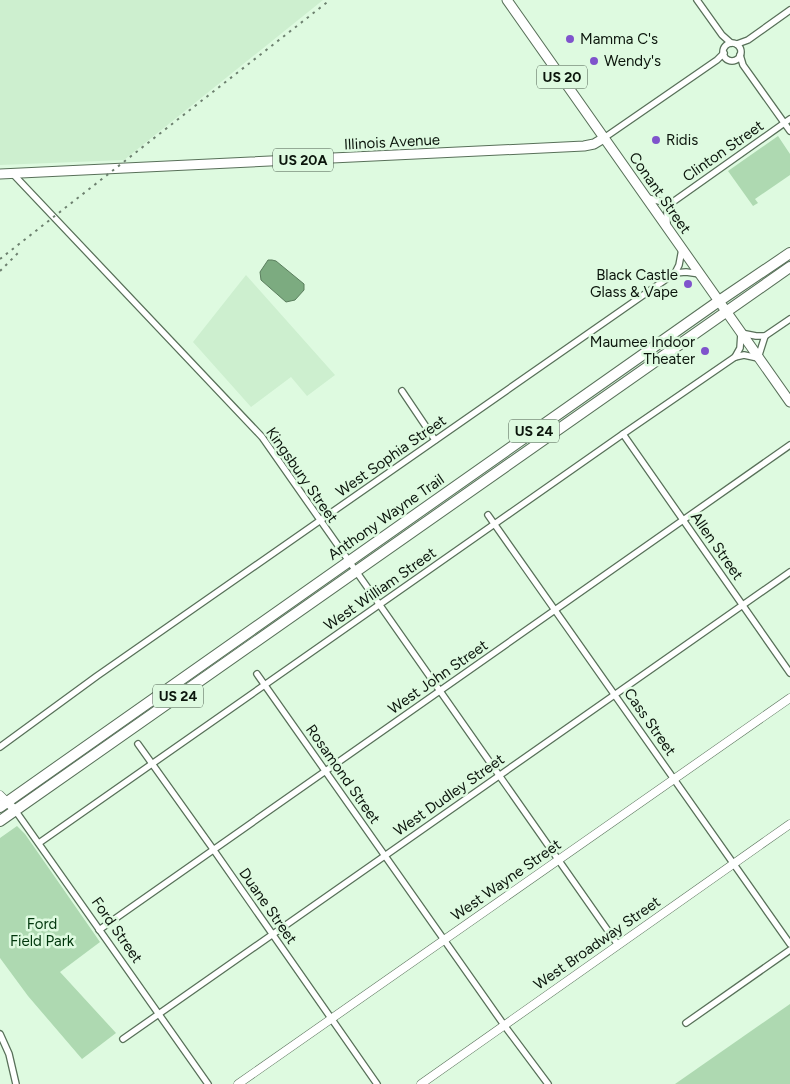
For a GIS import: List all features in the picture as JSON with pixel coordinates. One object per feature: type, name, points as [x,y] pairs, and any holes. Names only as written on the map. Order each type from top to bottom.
[{"type":"highway","name":"Anthony Wayne Trail","points":[[2,802],[790,253]]},
{"type":"highway","name":"Anthony Wayne Trail","points":[[0,821],[790,268]]},
{"type":"main road","name":"Conant Street","points":[[507,0],[790,402]]},
{"type":"main road","name":"Illinois Avenue","points":[[0,174],[584,146],[594,144],[604,138]]},
{"type":"street","points":[[697,0],[722,35],[737,48],[743,65],[790,131]]},
{"type":"street","points":[[730,60],[737,48],[790,10]]},
{"type":"street","points":[[722,35],[724,50],[730,60]]},
{"type":"street","points":[[724,50],[737,48]]},
{"type":"street","points":[[604,138],[718,60],[724,50]]},
{"type":"street","points":[[718,60],[730,60],[743,65]]},
{"type":"street","name":"Clinton Street","points":[[670,204],[790,119]]},
{"type":"street","name":"Kingsbury Street","points":[[14,174],[262,438],[618,945]]},
{"type":"street","points":[[646,197],[670,204],[666,220],[667,228]]},
{"type":"street","points":[[675,273],[679,265],[682,249]]},
{"type":"street","points":[[675,273],[700,274]]},
{"type":"street","name":"West Sophia Street","points":[[0,747],[97,676],[675,273]]},
{"type":"street","points":[[735,357],[740,348],[741,333],[765,336],[790,318]]},
{"type":"street","points":[[735,357],[744,355],[758,358],[765,336]]},
{"type":"street","name":"West William Street","points":[[39,843],[735,357]]},
{"type":"street","points":[[402,391],[435,440]]},
{"type":"street","name":"Allen Street","points":[[623,434],[790,673]]},
{"type":"street","name":"West John Street","points":[[100,930],[790,445]]},
{"type":"street","name":"Cass Street","points":[[488,515],[790,944]]},
{"type":"street","name":"West Dudley Street","points":[[123,1039],[790,572]]},
{"type":"street","name":"Rosamond Street","points":[[257,674],[504,1025],[548,1084]]},
{"type":"street","name":"West Wayne Street","points":[[238,1084],[790,698]]},
{"type":"street","name":"Duane Street","points":[[138,744],[377,1084]]},
{"type":"street","name":"Ford Street","points":[[2,802],[15,810],[208,1084]]},
{"type":"street","name":"West Broadway Street","points":[[420,1084],[790,824]]},
{"type":"street","points":[[686,1023],[790,950]]},
{"type":"street","points":[[0,1034],[9,1054],[16,1084]]},
{"type":"shaded area","points":[[0,0],[323,0],[124,160],[0,165]]},
{"type":"shaded area","points":[[268,260],[276,261],[304,284],[304,290],[295,300],[286,302],[261,280],[260,272]]},
{"type":"shaded area","points":[[246,275],[335,375],[307,396],[291,377],[251,407],[193,342]]},
{"type":"green space","points":[[778,136],[790,154],[790,175],[755,199],[758,203],[753,206],[728,171]]},
{"type":"green space","name":"Ford Field Park","points":[[17,826],[25,834],[100,942],[60,972],[116,1033],[82,1059],[28,996],[0,958],[0,838]]},
{"type":"green space","points":[[790,1004],[790,1084],[675,1084]]},
{"type":"railway","points":[[0,259],[330,0]]},
{"type":"railway","points":[[0,271],[20,251]]},
{"type":"place","name":"Mamma C's","points":[[570,39]]},
{"type":"place","name":"Wendy's","points":[[594,61]]},
{"type":"place","name":"Ridis","points":[[656,140]]},
{"type":"place","name":"Black Castle Glass & Vape","points":[[688,284]]},
{"type":"place","name":"Maumee Indoor Theater","points":[[705,351]]}]
